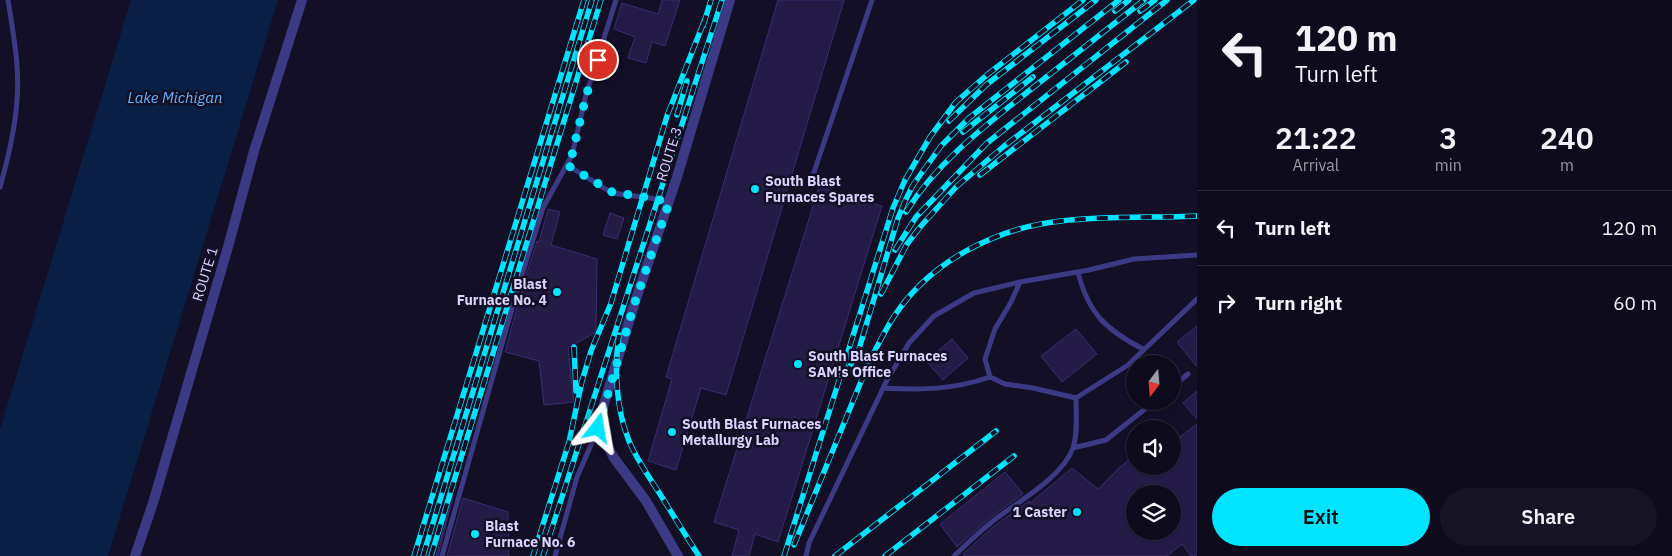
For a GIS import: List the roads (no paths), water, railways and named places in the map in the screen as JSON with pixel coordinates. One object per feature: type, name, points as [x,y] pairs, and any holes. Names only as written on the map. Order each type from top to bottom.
[{"type":"street","name":"ROUTE 1","points":[[135,556],[153,503],[254,151],[302,0]]},
{"type":"street","name":"ROUTE 3","points":[[598,428],[634,305],[669,203],[730,0]]},
{"type":"street","points":[[598,428],[614,458],[646,501],[678,556]]},
{"type":"lane","points":[[0,187],[9,154],[18,100],[17,62],[8,0]]},
{"type":"lane","points":[[442,556],[519,284],[543,208],[572,155],[586,96],[616,0]]},
{"type":"lane","points":[[810,184],[872,0]]},
{"type":"lane","points":[[567,165],[612,192],[657,199],[669,203]]},
{"type":"lane","points":[[806,556],[809,543],[883,388],[909,343],[934,316],[974,293],[1020,282],[1078,272],[1134,259],[1197,255]]},
{"type":"lane","points":[[1078,272],[1083,291],[1097,316],[1109,329],[1143,350]]},
{"type":"lane","points":[[990,377],[985,358],[995,329],[1020,282]]},
{"type":"lane","points":[[883,388],[921,390],[948,388],[990,377],[1005,384],[1076,398],[1128,365],[1197,299]]},
{"type":"lane","points":[[1181,380],[1188,374]]},
{"type":"lane","points":[[954,556],[996,519],[1058,472],[1073,448],[1076,427],[1076,398]]},
{"type":"lane","points":[[1073,448],[1106,440],[1143,410]]},
{"type":"lane","points":[[556,556],[578,477],[598,428]]},
{"type":"water","name":"Lake Michigan","points":[[131,0],[278,0],[108,556],[0,556],[0,429]]},
{"type":"railway","points":[[414,556],[584,0]]},
{"type":"railway","points":[[423,556],[592,0]]},
{"type":"railway","points":[[431,556],[601,0]]},
{"type":"railway","points":[[703,26],[711,0]]},
{"type":"railway","points":[[543,556],[722,0]]},
{"type":"railway","points":[[784,556],[893,208],[905,180],[930,137],[956,102],[988,74],[1083,0]]},
{"type":"railway","points":[[949,121],[986,85],[1096,0]]},
{"type":"railway","points":[[845,376],[859,349],[898,218],[913,185],[941,146],[969,118],[1119,0]]},
{"type":"railway","points":[[1115,11],[1129,0]]},
{"type":"railway","points":[[906,212],[932,177],[979,131],[1144,0]]},
{"type":"railway","points":[[1140,11],[1155,0]]},
{"type":"railway","points":[[895,250],[916,217],[987,143],[1167,0]]},
{"type":"railway","points":[[881,294],[907,244],[956,187],[1003,147],[1194,0]]},
{"type":"railway","points":[[533,556],[569,442],[582,381],[591,351],[611,303],[667,116],[705,19]]},
{"type":"railway","points":[[980,175],[1126,62]]},
{"type":"railway","points":[[963,132],[1033,77]]},
{"type":"railway","points":[[677,115],[687,81]]},
{"type":"railway","points":[[794,545],[869,362],[893,318],[925,280],[966,251],[988,240],[1036,225],[1095,218],[1197,216]]},
{"type":"railway","points":[[619,335],[617,348],[617,388],[621,416],[629,441],[643,468],[699,556]]},
{"type":"railway","points":[[574,347],[576,391]]},
{"type":"railway","points":[[835,556],[996,431]]},
{"type":"railway","points":[[885,556],[1014,456]]},
{"type":"place","name":"South Blast Furnaces Spares","points":[[755,189]]},
{"type":"place","name":"Blast Furnace No. 4","points":[[557,292]]},
{"type":"place","name":"South Blast Furnaces SAM's Office","points":[[798,364]]},
{"type":"place","name":"South Blast Furnaces Metallurgy Lab","points":[[672,432]]},
{"type":"place","name":"1 Caster","points":[[1077,512]]},
{"type":"place","name":"Blast Furnace No. 6","points":[[475,534]]}]
